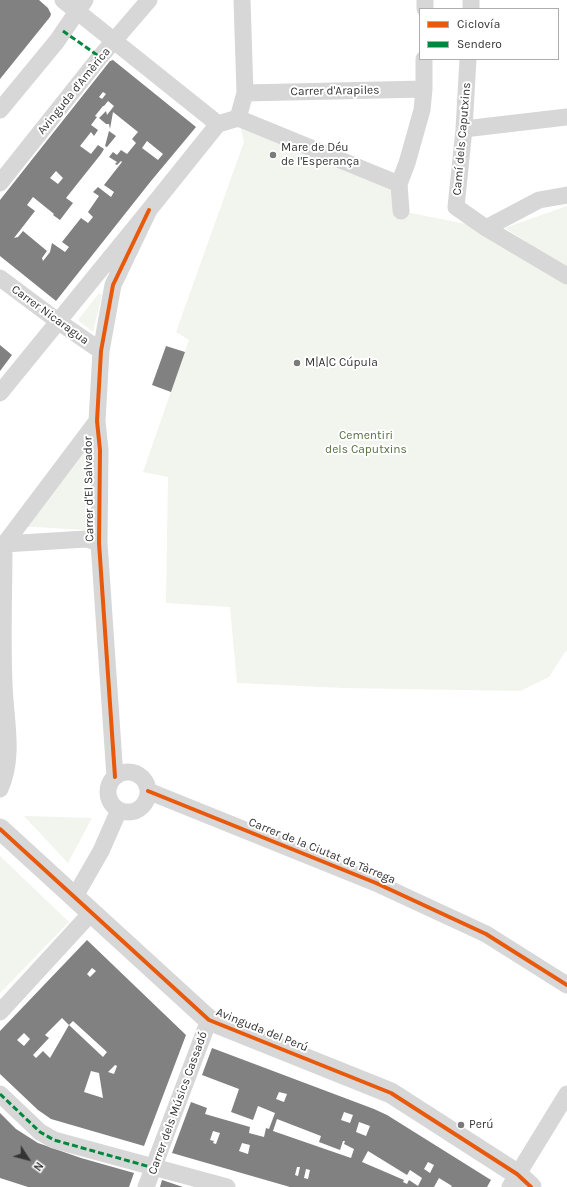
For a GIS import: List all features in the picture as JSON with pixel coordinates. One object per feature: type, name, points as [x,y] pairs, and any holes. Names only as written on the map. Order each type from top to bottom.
[{"type":"street","points":[[63,0],[81,6],[114,41],[218,124]]},
{"type":"street","name":"Avinguda d'Amèrica","points":[[0,183],[114,41],[149,0]]},
{"type":"street","points":[[238,118],[246,94],[242,0]]},
{"type":"street","points":[[0,110],[57,41],[81,6]]},
{"type":"street","points":[[401,211],[399,184],[407,163],[422,110],[424,60]]},
{"type":"street","name":"Camí dels Caputxins","points":[[468,60],[464,130],[456,207],[486,228],[567,276]]},
{"type":"street","name":"Carrer d'Arapiles","points":[[246,94],[424,89]]},
{"type":"street","points":[[464,130],[567,117]]},
{"type":"street","points":[[0,393],[218,124],[238,118],[399,184]]},
{"type":"street","points":[[486,228],[539,200],[567,196]]},
{"type":"street","name":"Carrer d'El Salvador","points":[[115,777],[99,543],[100,450],[97,421],[101,351],[113,285],[149,210]]},
{"type":"street","name":"Carrer Nicaragua","points":[[0,278],[101,351]]},
{"type":"street","points":[[0,789],[6,773],[8,759],[4,685],[1,545],[97,421]]},
{"type":"street","points":[[1,545],[86,539],[99,543]]},
{"type":"street","points":[[128,772],[141,776],[148,791],[144,804],[139,809],[132,812],[125,812],[113,806],[109,800],[108,793],[109,786],[115,777],[121,773],[128,772]]},
{"type":"street","name":"Carrer de la Ciutat de Tàrrega","points":[[148,791],[376,883],[486,934],[567,986]]},
{"type":"street","points":[[74,898],[101,851],[119,810]]},
{"type":"street","name":"Avinguda del Perú","points":[[0,830],[209,1020],[391,1093],[519,1183]]},
{"type":"street","points":[[0,1012],[91,914]]},
{"type":"street","name":"Carrer dels Músics Cassadó","points":[[146,1187],[209,1020]]},
{"type":"street","points":[[0,1094],[40,1132],[54,1140],[227,1187]]},
{"type":"street","points":[[519,1183],[567,1094]]},
{"type":"green space","name":"Cementiri dels Caputxins","points":[[238,118],[399,184],[401,211],[486,228],[567,276],[567,651],[549,677],[520,691],[345,688],[237,683],[230,607],[166,603],[168,477],[143,472],[189,340],[176,332],[244,142]]},
{"type":"green space","points":[[567,206],[567,268],[505,228]]},
{"type":"green space","points":[[99,293],[102,295],[93,332],[78,320]]},
{"type":"green space","points":[[90,437],[87,530],[16,526]]},
{"type":"green space","points":[[24,816],[92,818],[68,863]]},
{"type":"green space","points":[[0,856],[69,922],[0,993]]},
{"type":"building","points":[[0,0],[39,0],[48,8],[51,14],[0,79]]},
{"type":"building","points":[[113,60],[196,127],[151,181],[56,301],[0,256],[0,200],[110,61]],"holes":[[[103,92],[106,94],[102,99],[99,97]],[[108,101],[114,106],[107,115],[106,111],[99,118],[106,124],[109,124],[110,129],[113,112],[138,132],[132,139],[136,143],[127,154],[121,150],[117,155],[113,152],[109,157],[117,162],[115,164],[117,165],[121,161],[122,162],[104,185],[114,192],[111,197],[98,187],[93,192],[99,196],[88,212],[93,217],[88,223],[81,218],[62,242],[69,247],[65,252],[52,243],[50,252],[43,261],[42,258],[47,251],[23,231],[18,237],[14,238],[35,211],[27,205],[33,197],[60,220],[73,203],[66,198],[104,149],[98,145],[91,154],[80,146],[91,132],[94,136],[98,130],[91,125],[97,117],[95,116]],[[147,141],[163,154],[158,160],[142,148]],[[56,171],[63,178],[58,184],[50,178]]]},
{"type":"building","points":[[109,131],[116,136],[107,147],[105,146]]},
{"type":"building","points":[[0,345],[12,355],[0,371]]},
{"type":"building","points":[[166,346],[185,352],[171,392],[152,385]]},
{"type":"building","points":[[87,940],[186,1035],[144,1146],[51,1119],[38,1110],[0,1074],[0,1031]],"holes":[[[92,968],[96,971],[90,977],[87,974]],[[62,1018],[69,1025],[50,1058],[43,1051],[36,1058],[33,1055],[49,1038],[45,1035]],[[73,1021],[107,1052],[103,1057],[69,1025]],[[24,1033],[30,1039],[24,1046],[17,1040]],[[115,1065],[117,1066],[114,1074],[108,1072]],[[91,1071],[99,1073],[103,1098],[84,1092]]]},
{"type":"building","points":[[212,1048],[387,1115],[491,1180],[487,1187],[451,1187],[452,1186],[439,1178],[434,1187],[290,1187],[172,1153],[191,1102],[207,1108],[205,1114],[250,1127],[249,1133],[264,1137],[266,1128],[269,1129],[275,1113],[258,1106],[253,1120],[231,1112],[239,1089],[202,1075]],"holes":[[[279,1092],[287,1094],[284,1102],[276,1099]],[[344,1112],[353,1115],[350,1123],[341,1120]],[[277,1119],[321,1136],[319,1142],[340,1150],[343,1141],[345,1141],[344,1144],[354,1149],[351,1158],[273,1131]],[[359,1122],[370,1126],[366,1136],[356,1132]],[[213,1131],[220,1133],[216,1144],[213,1143],[214,1141],[210,1140]],[[242,1143],[250,1145],[248,1154],[239,1151]],[[368,1151],[407,1175],[410,1170],[422,1178],[418,1186],[409,1180],[407,1184],[403,1182],[404,1180],[362,1162]],[[428,1162],[434,1165],[430,1173],[424,1169]],[[297,1167],[300,1167],[298,1176],[295,1175]],[[306,1169],[310,1170],[308,1179],[304,1178]]]},
{"type":"building","points":[[0,1113],[16,1129],[38,1143],[81,1158],[134,1173],[129,1187],[28,1187],[0,1178]]},
{"type":"building","points":[[162,1180],[183,1187],[160,1187]]},
{"type":"marked path","points":[[63,31],[100,57]]},
{"type":"marked path","points":[[0,1094],[40,1132],[54,1140],[154,1168]]},
{"type":"cycle path","points":[[115,777],[99,543],[100,450],[97,421],[101,351],[113,285],[149,210]]},
{"type":"cycle path","points":[[148,791],[376,883],[486,934],[567,985]]},
{"type":"cycle path","points":[[0,829],[209,1020],[391,1093],[517,1174],[531,1187]]},
{"type":"place","name":"Mare de Déu de l'Esperança","points":[[273,155]]},
{"type":"place","name":"M|A|C Cúpula","points":[[297,363]]},
{"type":"place","name":"Perú","points":[[461,1125]]}]
